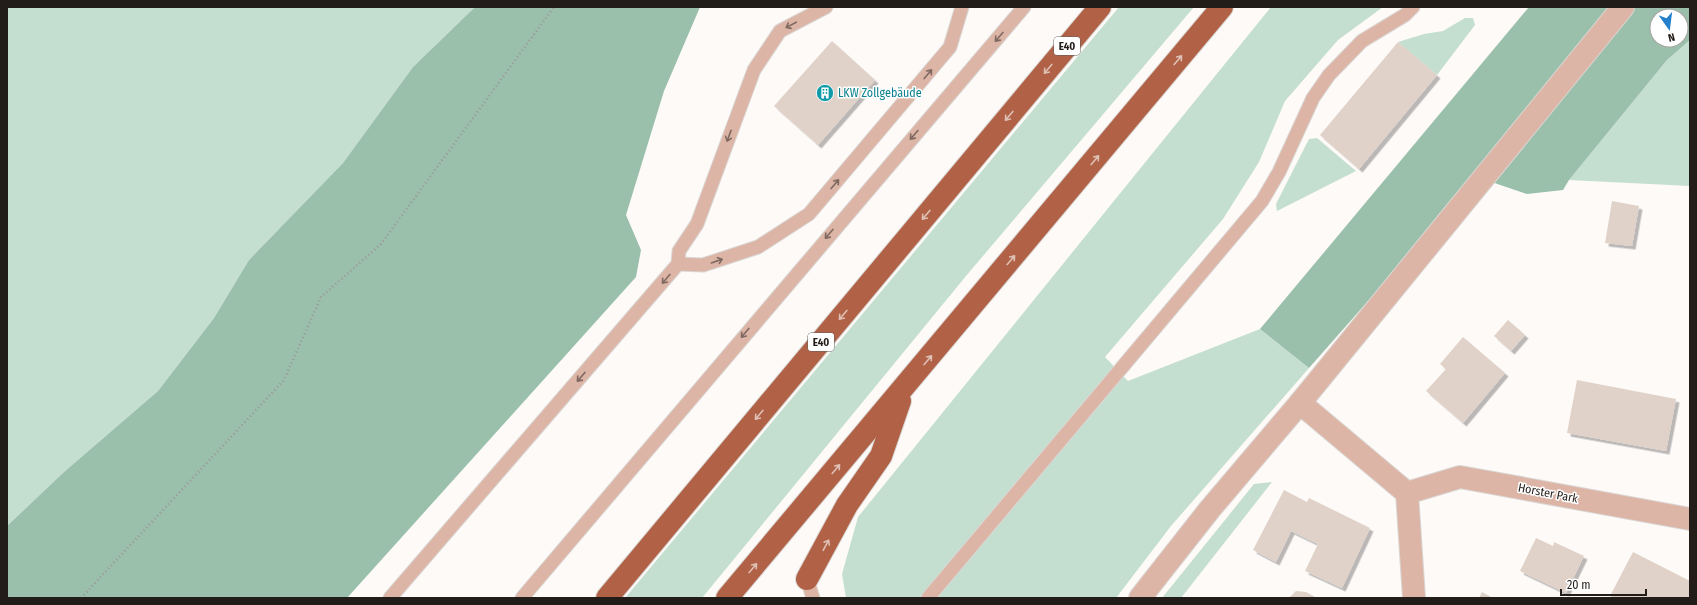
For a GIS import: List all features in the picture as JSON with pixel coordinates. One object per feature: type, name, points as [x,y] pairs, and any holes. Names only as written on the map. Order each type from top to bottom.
[{"type":"highway","name":"E40","points":[[607,598],[1100,7]]},
{"type":"highway","points":[[727,598],[903,390],[1222,7]]},
{"type":"highway","points":[[810,589],[847,505],[881,456],[903,390]]},
{"type":"street","points":[[1140,598],[1210,509],[1300,404],[1623,7]]},
{"type":"street","points":[[1300,404],[1406,493],[1414,598]]},
{"type":"street","name":"Horster Park","points":[[1406,493],[1460,477],[1690,519]]},
{"type":"lane","points":[[390,598],[678,264],[679,250],[697,224],[754,70],[780,31],[826,7]]},
{"type":"lane","points":[[678,264],[703,265],[758,247],[809,214],[950,47],[962,7]]},
{"type":"lane","points":[[522,598],[1024,7]]},
{"type":"lane","points":[[928,598],[1262,201],[1279,172],[1313,98],[1329,76],[1362,41],[1405,14],[1413,7]]},
{"type":"path","points":[[81,598],[284,380],[321,297],[381,244],[554,7]]},
{"type":"green space","points":[[7,7],[475,7],[413,67],[343,163],[249,260],[214,318],[158,391],[64,472],[7,526]]},
{"type":"green space","points":[[475,7],[700,7],[664,91],[626,215],[641,250],[636,277],[347,598],[7,598],[7,526],[64,472],[158,391],[214,318],[249,260],[343,163],[413,67]]},
{"type":"green space","points":[[1119,7],[1194,7],[966,276],[702,598],[625,598]]},
{"type":"green space","points":[[1271,7],[1383,7],[1338,40],[1285,101],[1259,162],[1223,219],[1105,357],[1128,381],[1260,329],[1309,368],[1171,526],[1116,598],[846,598],[842,574],[858,517]]},
{"type":"green space","points":[[1529,7],[1690,7],[1689,41],[1689,8],[1649,8],[1649,48],[1681,48],[1667,60],[1569,180],[1563,190],[1527,194],[1471,175],[1376,292],[1309,368],[1260,329]]},
{"type":"green space","points":[[1465,18],[1473,18],[1475,25],[1437,75],[1398,42],[1424,34],[1443,31]]},
{"type":"green space","points":[[1690,40],[1690,186],[1569,180],[1667,60],[1681,48],[1689,48]]},
{"type":"green space","points":[[1317,138],[1356,171],[1277,211],[1276,204],[1309,139]]},
{"type":"green space","points":[[1272,482],[1181,598],[1162,598],[1254,484]]},
{"type":"building","name":"LKW Zollgebäude","points":[[832,41],[875,80],[818,145],[774,106]]},
{"type":"building","points":[[1398,42],[1437,75],[1359,169],[1320,135]]},
{"type":"building","points":[[1612,201],[1639,206],[1632,246],[1605,243]]},
{"type":"building","points":[[1508,320],[1525,335],[1511,351],[1494,336]]},
{"type":"building","points":[[1463,337],[1505,373],[1463,423],[1426,391],[1446,369],[1440,364]]},
{"type":"building","points":[[1577,380],[1676,399],[1666,451],[1567,433]]},
{"type":"building","points":[[1284,490],[1307,502],[1309,498],[1370,528],[1342,588],[1305,571],[1318,544],[1291,531],[1276,562],[1253,550]]},
{"type":"building","points":[[1536,538],[1553,546],[1554,542],[1584,556],[1566,593],[1520,571]]},
{"type":"building","points":[[1633,552],[1690,581],[1690,598],[1614,598],[1610,596]]},
{"type":"building","points":[[1296,591],[1306,592],[1317,598],[1289,598]]},
{"type":"building","points":[[1482,592],[1493,598],[1479,598]]},
{"type":"place","name":"LKW Zollgebäude","points":[[825,93]]}]
